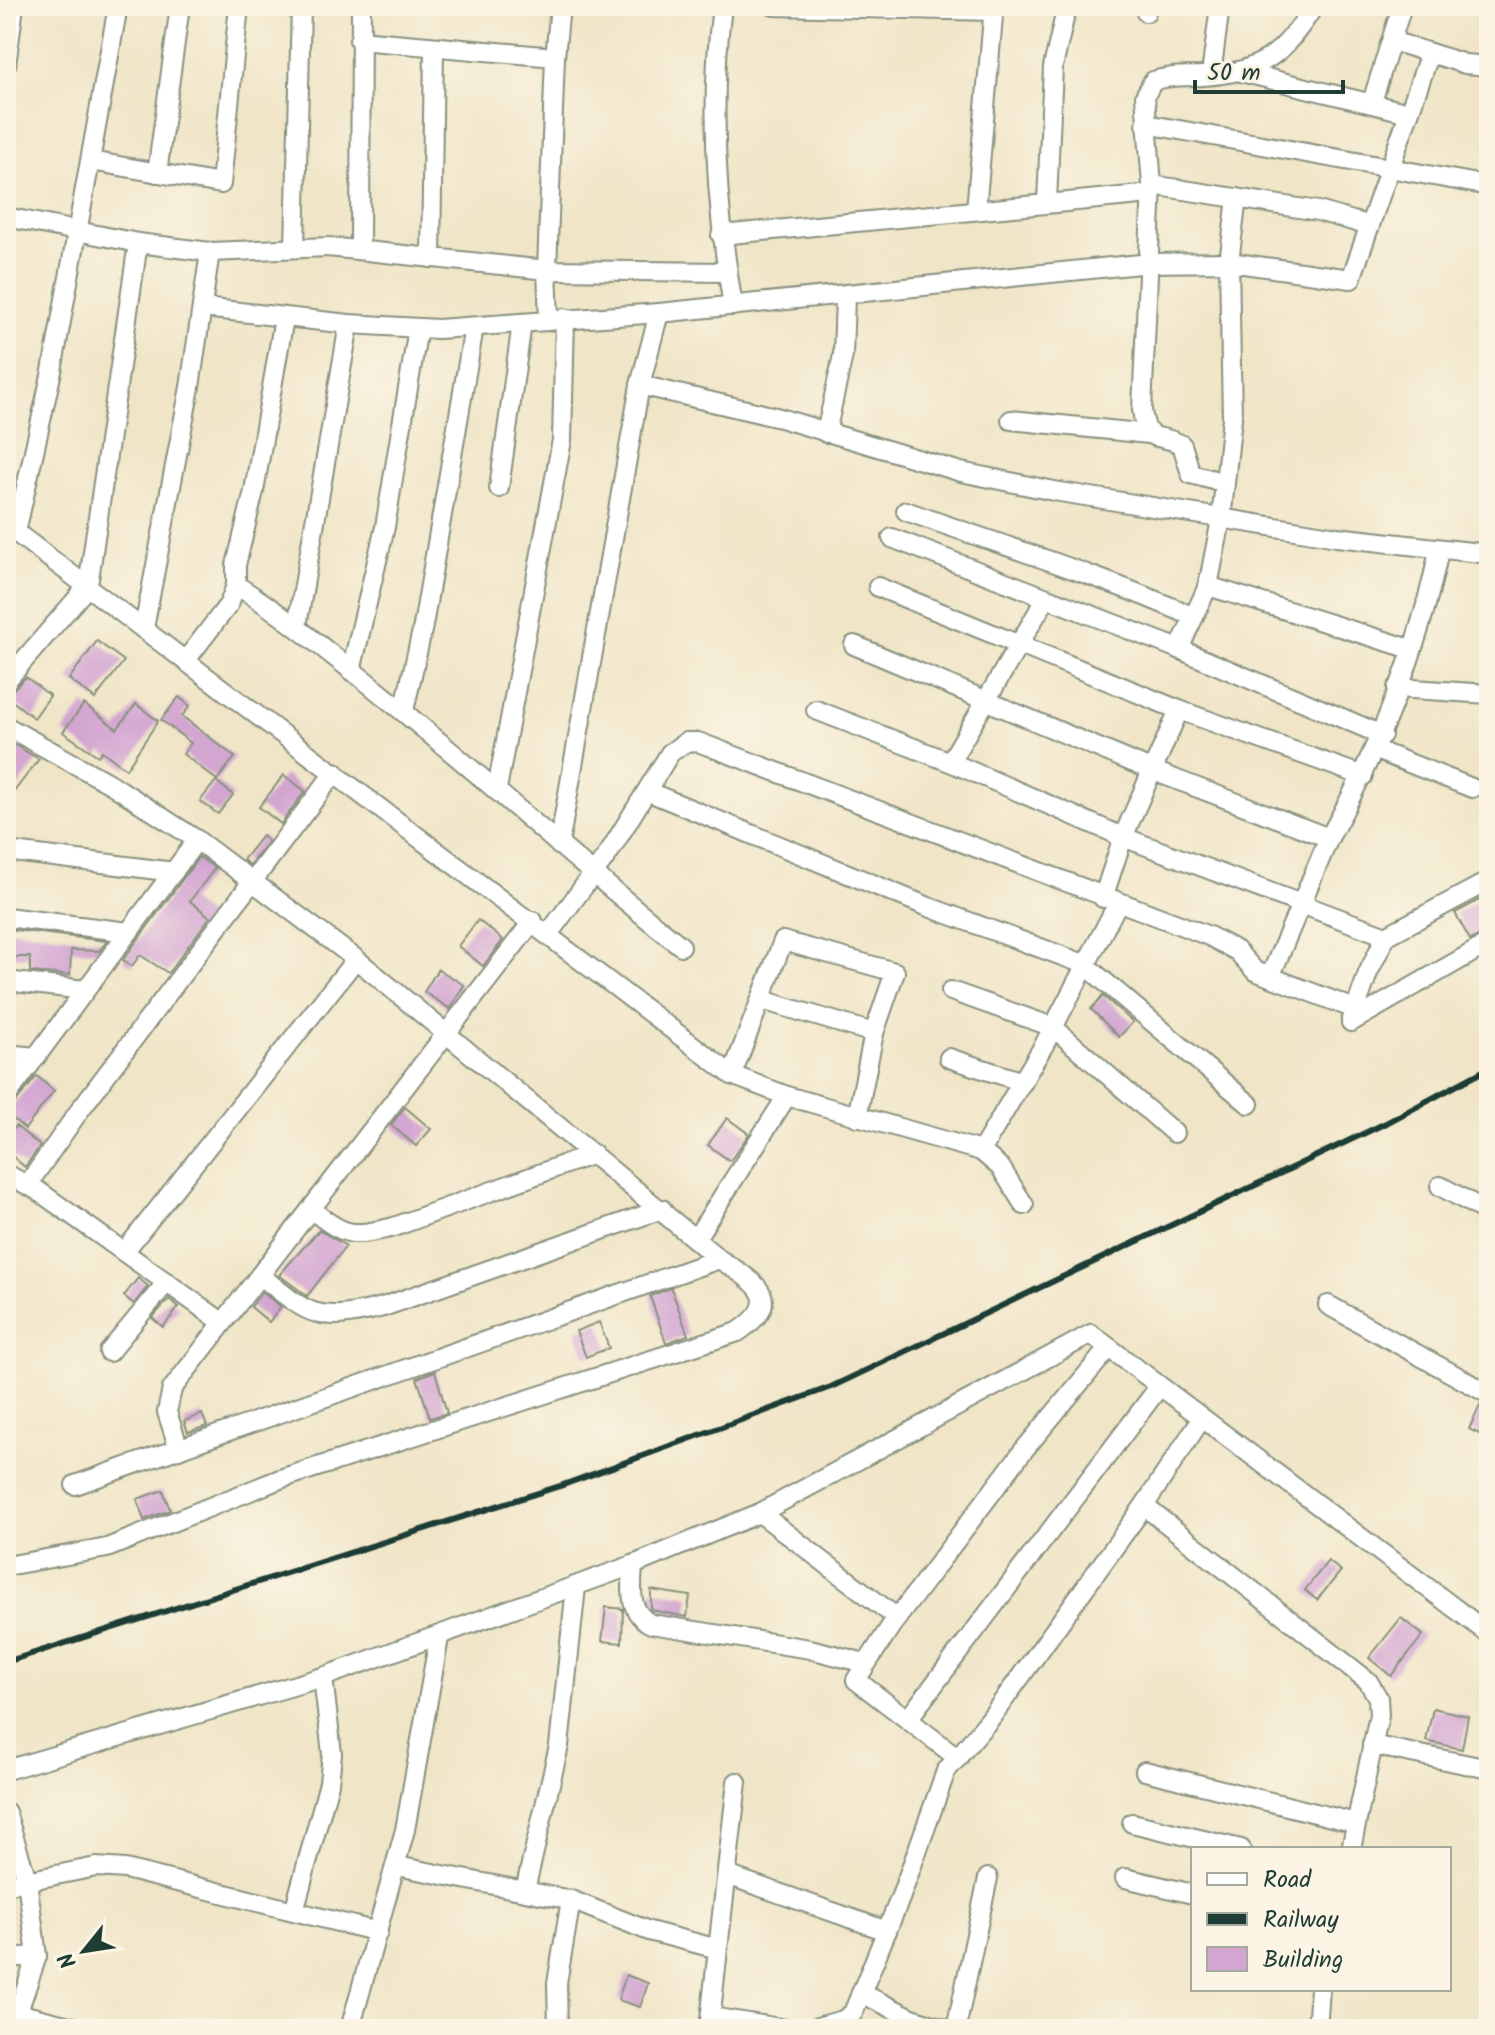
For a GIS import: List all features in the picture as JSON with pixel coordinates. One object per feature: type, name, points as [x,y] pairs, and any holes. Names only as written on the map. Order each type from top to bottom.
[{"type":"street","points":[[6,65],[14,6]]},
{"type":"street","points":[[118,6],[78,231],[11,528],[549,933],[680,1038],[732,1075],[787,1096],[981,1151],[1001,1168],[1024,1205]]},
{"type":"street","points":[[157,173],[180,6]]},
{"type":"street","points":[[91,161],[221,184],[239,6]]},
{"type":"street","points":[[295,247],[301,6]]},
{"type":"street","points":[[360,249],[361,6]]},
{"type":"street","points":[[497,789],[562,440],[557,319],[547,270],[555,57],[560,6]]},
{"type":"street","points":[[722,6],[713,91],[721,235],[733,306]]},
{"type":"street","points":[[774,6],[993,8],[976,210]]},
{"type":"street","points":[[1047,202],[1053,67],[1067,6]]},
{"type":"street","points":[[1211,75],[1220,6]]},
{"type":"street","points":[[1149,434],[1142,410],[1152,190],[1145,96],[1153,81],[1165,77],[1211,75],[1255,68],[1278,53],[1314,6]]},
{"type":"street","points":[[1372,102],[1402,6]]},
{"type":"street","points":[[359,40],[555,57]]},
{"type":"street","points":[[1392,41],[1465,64],[1489,66]]},
{"type":"street","points":[[431,258],[434,47]]},
{"type":"street","points":[[203,308],[349,324],[474,327],[845,297],[1150,263],[1229,262],[1351,279],[1430,53]]},
{"type":"street","points":[[1239,72],[1409,113]]},
{"type":"street","points":[[1146,124],[1489,186]]},
{"type":"street","points":[[721,235],[1152,190],[1237,198],[1318,211],[1370,226]]},
{"type":"street","points":[[1179,649],[1208,586],[1221,520],[1232,394],[1229,262],[1237,198]]},
{"type":"street","points":[[6,217],[138,243],[210,252],[295,247],[360,249],[547,270],[728,272]]},
{"type":"street","points":[[6,681],[88,586],[138,243]]},
{"type":"street","points":[[144,628],[203,308],[210,252]]},
{"type":"street","points":[[826,433],[843,355],[845,297]]},
{"type":"street","points":[[559,845],[640,385],[659,313]]},
{"type":"street","points":[[186,660],[229,604],[236,585],[236,565],[254,491],[284,318]]},
{"type":"street","points":[[499,488],[522,323]]},
{"type":"street","points":[[297,626],[349,324]]},
{"type":"street","points":[[404,711],[423,626],[474,327]]},
{"type":"street","points":[[351,671],[385,527],[418,328]]},
{"type":"street","points":[[640,385],[961,472],[1221,520],[1439,551],[1489,554]]},
{"type":"street","points":[[1011,420],[1149,434],[1182,445],[1191,474],[1225,483]]},
{"type":"street","points":[[906,511],[1026,554],[1081,569],[1194,617]]},
{"type":"street","points":[[892,538],[1045,600],[1179,649],[1472,788]]},
{"type":"street","points":[[1270,977],[1329,838],[1379,742],[1430,593],[1439,551]]},
{"type":"street","points":[[236,585],[297,626],[404,711],[497,789],[590,874],[681,946]]},
{"type":"street","points":[[1208,586],[1411,649]]},
{"type":"street","points":[[878,587],[1179,710],[1363,776]]},
{"type":"street","points":[[950,762],[1045,600]]},
{"type":"street","points":[[854,645],[1151,770],[1329,838]]},
{"type":"street","points":[[1397,688],[1489,694]]},
{"type":"street","points":[[816,710],[950,762],[1123,837],[1386,936]]},
{"type":"street","points":[[981,1151],[1023,1082],[1084,964],[1111,900],[1123,837],[1179,710]]},
{"type":"street","points":[[6,726],[114,786],[197,840],[356,959],[719,1259],[760,1289],[765,1300],[764,1308],[754,1322],[738,1332],[280,1479],[107,1548],[6,1566]]},
{"type":"street","points":[[549,933],[649,792],[670,753],[686,742],[698,742],[1225,943],[1255,971],[1355,1009]]},
{"type":"street","points":[[28,1184],[335,772]]},
{"type":"street","points":[[649,792],[926,906],[1084,964],[1249,1104]]},
{"type":"street","points":[[6,1097],[197,840]]},
{"type":"street","points":[[6,851],[174,872]]},
{"type":"street","points":[[1489,881],[1386,936],[1351,1022],[1489,943]]},
{"type":"street","points":[[6,917],[129,932]]},
{"type":"street","points":[[179,1449],[167,1402],[172,1389],[533,921]]},
{"type":"street","points":[[732,1075],[783,941],[895,972],[874,1033],[857,1117]]},
{"type":"street","points":[[124,1252],[356,959]]},
{"type":"street","points":[[6,981],[85,990]]},
{"type":"street","points":[[951,991],[1053,1027],[1174,1133]]},
{"type":"street","points":[[762,1000],[874,1033]]},
{"type":"street","points":[[6,1054],[36,1057]]},
{"type":"street","points":[[949,1058],[1023,1082]]},
{"type":"street","points":[[696,1238],[787,1096]]},
{"type":"street","points":[[312,1210],[346,1235],[360,1235],[394,1227],[593,1154]]},
{"type":"street","points":[[6,1174],[28,1184],[222,1322]]},
{"type":"street","points":[[1440,1186],[1489,1213]]},
{"type":"street","points":[[260,1275],[313,1314],[350,1315],[383,1307],[662,1209]]},
{"type":"street","points":[[75,1485],[719,1259]]},
{"type":"street","points":[[109,1352],[167,1282]]},
{"type":"street","points":[[1328,1305],[1489,1394]]},
{"type":"street","points":[[6,1770],[323,1677],[439,1638],[633,1565],[760,1513],[1091,1334],[1489,1634]]},
{"type":"street","points":[[958,1758],[856,1680],[897,1618],[1023,1451],[1108,1349]]},
{"type":"street","points":[[908,1719],[1159,1387]]},
{"type":"street","points":[[810,2029],[843,2020],[853,2013],[887,1931],[936,1793],[958,1758],[990,1719],[1144,1506],[1202,1418]]},
{"type":"street","points":[[1144,1506],[1368,1681],[1378,1698],[1379,1715],[1351,1847]]},
{"type":"street","points":[[760,1513],[897,1618]]},
{"type":"street","points":[[633,1565],[634,1608],[641,1619],[651,1624],[810,1649],[865,1663]]},
{"type":"street","points":[[525,1890],[559,1746],[576,1587]]},
{"type":"street","points":[[350,2029],[397,1866],[418,1767],[439,1638]]},
{"type":"street","points":[[294,1911],[329,1783],[332,1754],[323,1677]]},
{"type":"street","points":[[1372,1745],[1489,1769]]},
{"type":"street","points":[[1145,1771],[1356,1823]]},
{"type":"street","points":[[737,1782],[710,2023],[786,2029]]},
{"type":"street","points":[[6,1812],[27,1880],[37,1956],[15,2021],[81,2029]]},
{"type":"street","points":[[1132,1823],[1233,1847]]},
{"type":"street","points":[[397,1866],[571,1900],[649,1931],[718,1949]]},
{"type":"street","points":[[6,1885],[96,1867],[125,1869],[378,1932]]},
{"type":"street","points":[[727,1875],[887,1931]]},
{"type":"street","points":[[956,2029],[988,1878]]},
{"type":"street","points":[[1125,1878],[1191,1894]]},
{"type":"street","points":[[558,2029],[557,1983],[571,1900]]},
{"type":"street","points":[[6,1958],[37,1956]]},
{"type":"street","points":[[1317,2029],[1320,1991]]},
{"type":"street","points":[[861,1993],[912,2018],[946,2029]]},
{"type":"building","points":[[97,641],[124,661],[95,699],[69,679]]},
{"type":"building","points":[[26,677],[50,696],[34,718],[6,696]]},
{"type":"building","points":[[179,697],[190,706],[182,716],[235,757],[217,780],[183,754],[191,743],[161,720]]},
{"type":"building","points":[[84,704],[117,729],[136,704],[158,721],[126,769],[102,751],[98,756],[63,732]]},
{"type":"building","points":[[6,740],[39,759],[6,802]]},
{"type":"building","points":[[284,775],[305,791],[281,824],[259,807]]},
{"type":"building","points":[[216,781],[233,795],[218,814],[200,801]]},
{"type":"building","points":[[262,836],[268,841],[250,865],[243,860]]},
{"type":"building","points":[[199,857],[215,868],[190,901],[210,917],[168,973],[140,955],[132,966],[123,960]]},
{"type":"building","points":[[1485,897],[1489,904],[1489,931],[1470,940],[1455,913]]},
{"type":"building","points":[[478,920],[503,940],[483,966],[458,946]]},
{"type":"building","points":[[6,929],[107,941],[99,951],[71,950],[70,975],[30,972],[30,957],[7,957]]},
{"type":"building","points":[[438,969],[464,985],[450,1009],[424,992]]},
{"type":"building","points":[[1103,996],[1133,1022],[1119,1037],[1091,1009]]},
{"type":"building","points":[[37,1076],[54,1091],[25,1129],[6,1113]]},
{"type":"building","points":[[405,1107],[431,1129],[416,1146],[391,1125]]},
{"type":"building","points":[[727,1118],[749,1134],[730,1161],[708,1145]]},
{"type":"building","points":[[16,1126],[40,1146],[25,1167],[6,1151],[6,1138]]},
{"type":"building","points":[[319,1230],[346,1246],[307,1296],[279,1275]]},
{"type":"building","points":[[138,1278],[148,1286],[134,1304],[124,1296]]},
{"type":"building","points":[[671,1288],[688,1335],[666,1343],[650,1296]]},
{"type":"building","points":[[262,1292],[281,1307],[269,1322],[251,1307]]},
{"type":"building","points":[[169,1299],[179,1307],[163,1327],[152,1318]]},
{"type":"building","points":[[599,1322],[609,1348],[586,1357],[576,1331]]},
{"type":"building","points":[[435,1371],[447,1413],[430,1418],[417,1378]]},
{"type":"building","points":[[1481,1403],[1489,1406],[1489,1439],[1469,1429]]},
{"type":"building","points":[[202,1414],[207,1426],[188,1432],[184,1421]]},
{"type":"building","points":[[163,1490],[170,1510],[144,1520],[137,1499]]},
{"type":"building","points":[[1328,1561],[1341,1571],[1317,1600],[1305,1590]]},
{"type":"building","points":[[651,1590],[690,1596],[687,1617],[651,1610]]},
{"type":"building","points":[[606,1607],[623,1609],[622,1643],[602,1641]]},
{"type":"building","points":[[1401,1618],[1423,1635],[1391,1676],[1369,1658]]},
{"type":"building","points":[[1433,1708],[1468,1716],[1462,1749],[1426,1741]]},
{"type":"building","points":[[626,1975],[648,1983],[640,2007],[618,2000]]},
{"type":"railway","points":[[6,1662],[563,1485],[831,1387],[1388,1122],[1489,1068]]}]
